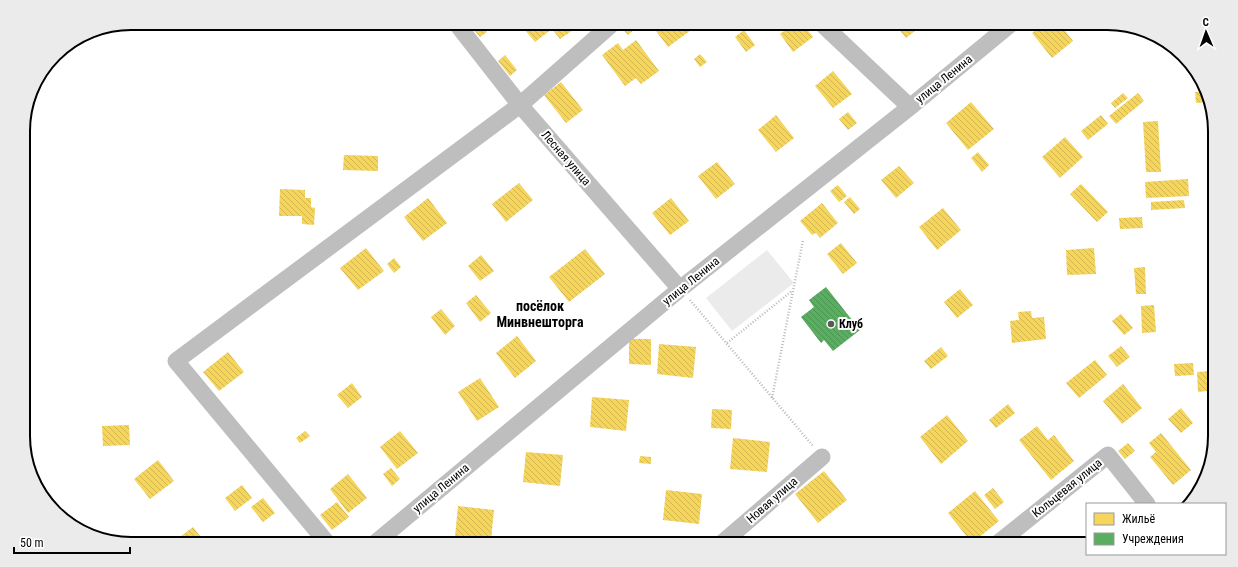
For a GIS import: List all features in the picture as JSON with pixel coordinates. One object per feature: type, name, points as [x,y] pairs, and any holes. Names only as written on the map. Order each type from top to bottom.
[{"type":"street","name":"Лесная улица","points":[[461,30],[520,105],[680,289]]},
{"type":"street","points":[[322,537],[176,361],[520,105],[605,30]]},
{"type":"street","points":[[829,30],[910,106]]},
{"type":"street","name":"улица Ленина","points":[[382,537],[680,289],[1003,30]]},
{"type":"street","name":"Кольцевая улица","points":[[1005,537],[1108,455],[1146,503]]},
{"type":"street","name":"Новая улица","points":[[729,537],[822,457]]},
{"type":"path","points":[[772,398],[803,240]]},
{"type":"path","points":[[680,289],[822,457]]},
{"type":"path","points":[[727,343],[793,290]]},
{"type":"shaded area","points":[[767,250],[794,283],[732,331],[706,298]]},
{"type":"building: Жильё","points":[[474,30],[485,30],[487,32],[480,37]]},
{"type":"building: Жильё","points":[[525,30],[551,30],[535,42]]},
{"type":"building: Жильё","points":[[553,30],[573,30],[560,39]]},
{"type":"building: Жильё","points":[[624,30],[634,30],[628,35]]},
{"type":"building: Жильё","points":[[655,30],[691,30],[668,47]]},
{"type":"building: Жильё","points":[[744,30],[755,45],[746,52],[735,37]]},
{"type":"building: Жильё","points":[[785,30],[808,30],[813,37],[793,52],[780,34]]},
{"type":"building: Жильё","points":[[900,30],[916,30],[906,38]]},
{"type":"building: Жильё","points":[[1036,30],[1064,30],[1073,41],[1052,58],[1032,33]]},
{"type":"building: Жильё","points":[[636,40],[659,71],[641,84],[636,78],[625,86],[602,55],[618,43],[623,50]]},
{"type":"building: Жильё","points":[[700,54],[707,62],[700,67],[694,59]]},
{"type":"building: Жильё","points":[[505,55],[517,70],[510,76],[498,61]]},
{"type":"building: Жильё","points":[[833,71],[852,94],[833,108],[815,86]]},
{"type":"building: Жильё","points":[[561,82],[583,110],[566,123],[544,95]]},
{"type":"building: Жильё","points":[[1195,92],[1200,92],[1204,102],[1196,103]]},
{"type":"building: Жильё","points":[[1123,93],[1128,98],[1115,108],[1111,103]]},
{"type":"building: Жильё","points":[[1138,93],[1144,101],[1116,124],[1109,116]]},
{"type":"building: Жильё","points":[[971,102],[994,129],[968,150],[946,123]]},
{"type":"building: Жильё","points":[[848,112],[857,123],[848,130],[839,119]]},
{"type":"building: Жильё","points":[[776,115],[794,138],[776,152],[758,130]]},
{"type":"building: Жильё","points":[[1101,115],[1108,124],[1088,140],[1081,131]]},
{"type":"building: Жильё","points":[[1158,121],[1161,172],[1146,172],[1143,122]]},
{"type":"building: Жильё","points":[[1065,137],[1083,157],[1060,178],[1042,157]]},
{"type":"building: Жильё","points":[[978,152],[989,165],[982,172],[971,158]]},
{"type":"building: Жильё","points":[[344,155],[378,156],[378,171],[343,170]]},
{"type":"building: Жильё","points":[[717,162],[735,184],[716,199],[698,176]]},
{"type":"building: Жильё","points":[[899,166],[914,183],[896,198],[881,180]]},
{"type":"building: Жильё","points":[[1188,179],[1189,196],[1146,198],[1145,182]]},
{"type":"building: Жильё","points":[[519,183],[533,200],[506,222],[492,204]]},
{"type":"building: Жильё","points":[[1081,184],[1108,212],[1097,222],[1070,194]]},
{"type":"building: Жильё","points":[[838,185],[847,196],[839,202],[830,191]]},
{"type":"building: Жильё","points":[[280,189],[305,190],[305,198],[311,198],[311,207],[315,208],[314,225],[302,224],[302,216],[279,216]]},
{"type":"building: Жильё","points":[[850,197],[860,209],[854,214],[844,202]]},
{"type":"building: Жильё","points":[[428,198],[447,223],[423,241],[404,217]]},
{"type":"building: Жильё","points":[[671,198],[689,221],[670,235],[652,213]]},
{"type":"building: Жильё","points":[[1184,200],[1185,208],[1151,210],[1151,202]]},
{"type":"building: Жильё","points":[[822,203],[838,223],[820,238],[816,233],[812,235],[800,221]]},
{"type":"building: Жильё","points":[[943,208],[961,230],[937,250],[919,227]]},
{"type":"building: Жильё","points":[[1142,217],[1143,228],[1120,229],[1119,218]]},
{"type":"building: Жильё","points":[[841,243],[857,263],[843,274],[827,254]]},
{"type":"building: Жильё","points":[[366,248],[384,271],[358,290],[340,268]]},
{"type":"building: Жильё","points":[[1094,248],[1096,274],[1067,275],[1066,250]]},
{"type":"building: Жильё","points":[[585,249],[605,274],[569,302],[549,277]]},
{"type":"building: Жильё","points":[[481,255],[494,271],[480,281],[468,266]]},
{"type":"building: Жильё","points":[[394,258],[401,267],[394,273],[387,264]]},
{"type":"building: Жильё","points":[[1145,267],[1146,294],[1136,294],[1134,268]]},
{"type":"building: Жильё","points":[[960,289],[973,305],[957,318],[944,302]]},
{"type":"building: Жильё","points":[[476,295],[491,313],[480,322],[466,303]]},
{"type":"building: Жильё","points":[[1154,305],[1156,332],[1142,333],[1141,306]]},
{"type":"building: Жильё","points":[[441,309],[455,326],[445,335],[431,317]]},
{"type":"building: Жильё","points":[[1031,311],[1032,318],[1044,317],[1046,339],[1012,343],[1010,321],[1019,320],[1018,312]]},
{"type":"building: Жильё","points":[[1121,314],[1133,328],[1124,335],[1112,321]]},
{"type":"building: Жильё","points":[[517,336],[536,361],[515,378],[496,353]]},
{"type":"building: Жильё","points":[[629,339],[651,339],[651,365],[629,364]]},
{"type":"building: Жильё","points":[[659,344],[696,347],[693,378],[657,374]]},
{"type":"building: Жильё","points":[[1121,346],[1130,357],[1117,367],[1108,356]]},
{"type":"building: Жильё","points":[[941,347],[948,356],[931,369],[924,361]]},
{"type":"building: Жильё","points":[[228,352],[244,372],[219,391],[203,372]]},
{"type":"building: Жильё","points":[[1095,360],[1107,375],[1079,398],[1066,383]]},
{"type":"building: Жильё","points":[[1193,363],[1194,375],[1175,376],[1174,364]]},
{"type":"building: Жильё","points":[[1208,371],[1208,397],[1207,391],[1198,392],[1197,372]]},
{"type":"building: Жильё","points":[[480,378],[499,407],[477,421],[458,392]]},
{"type":"building: Жильё","points":[[352,383],[362,397],[348,408],[337,395]]},
{"type":"building: Жильё","points":[[1123,384],[1142,408],[1122,424],[1103,401]]},
{"type":"building: Жильё","points":[[592,397],[629,400],[626,431],[590,427]]},
{"type":"building: Жильё","points":[[1008,404],[1015,413],[996,428],[989,420]]},
{"type":"building: Жильё","points":[[1181,408],[1193,423],[1181,433],[1168,419]]},
{"type":"building: Жильё","points":[[712,409],[732,410],[731,429],[711,428]]},
{"type":"building: Жильё","points":[[947,415],[968,441],[941,464],[920,437]]},
{"type":"building: Жильё","points":[[129,425],[130,445],[103,446],[102,426]]},
{"type":"building: Жильё","points":[[1037,426],[1048,440],[1054,435],[1074,461],[1051,480],[1019,440]]},
{"type":"building: Жильё","points":[[305,431],[310,436],[300,443],[296,438]]},
{"type":"building: Жильё","points":[[400,431],[418,453],[397,469],[380,447]]},
{"type":"building: Жильё","points":[[1161,433],[1191,470],[1173,485],[1150,457],[1156,452],[1149,443]]},
{"type":"building: Жильё","points":[[733,438],[770,442],[767,472],[730,469]]},
{"type":"building: Жильё","points":[[1128,443],[1135,451],[1125,459],[1118,451]]},
{"type":"building: Жильё","points":[[526,452],[563,455],[560,486],[523,482]]},
{"type":"building: Жильё","points":[[640,456],[651,457],[651,464],[639,463]]},
{"type":"building: Жильё","points":[[158,460],[174,481],[150,499],[134,479]]},
{"type":"building: Жильё","points":[[391,468],[400,479],[392,486],[383,474]]},
{"type":"building: Жильё","points":[[824,471],[847,500],[818,523],[795,494]]},
{"type":"building: Жильё","points":[[348,474],[367,498],[348,513],[330,489]]},
{"type":"building: Жильё","points":[[242,485],[252,498],[235,511],[225,498]]},
{"type":"building: Жильё","points":[[993,488],[1004,502],[995,509],[984,495]]},
{"type":"building: Жильё","points":[[666,490],[702,494],[699,524],[663,520]]},
{"type":"building: Жильё","points":[[975,491],[999,521],[979,537],[967,537],[948,513]]},
{"type":"building: Жильё","points":[[263,498],[275,513],[263,522],[251,507]]},
{"type":"building: Жильё","points":[[337,502],[349,517],[332,530],[320,515]]},
{"type":"building: Жильё","points":[[458,506],[494,510],[491,537],[455,537]]},
{"type":"building: Жильё","points":[[193,527],[201,537],[180,537]]},
{"type":"building: Учреждения","name":"Клуб","points":[[826,287],[860,330],[833,351],[824,340],[821,343],[801,317],[814,307],[809,300]]},
{"type":"place","name":"Клуб","points":[[831,324]]},
{"type":"district","name":"посёлок Минвнешторга","points":[[540,314]]}]
